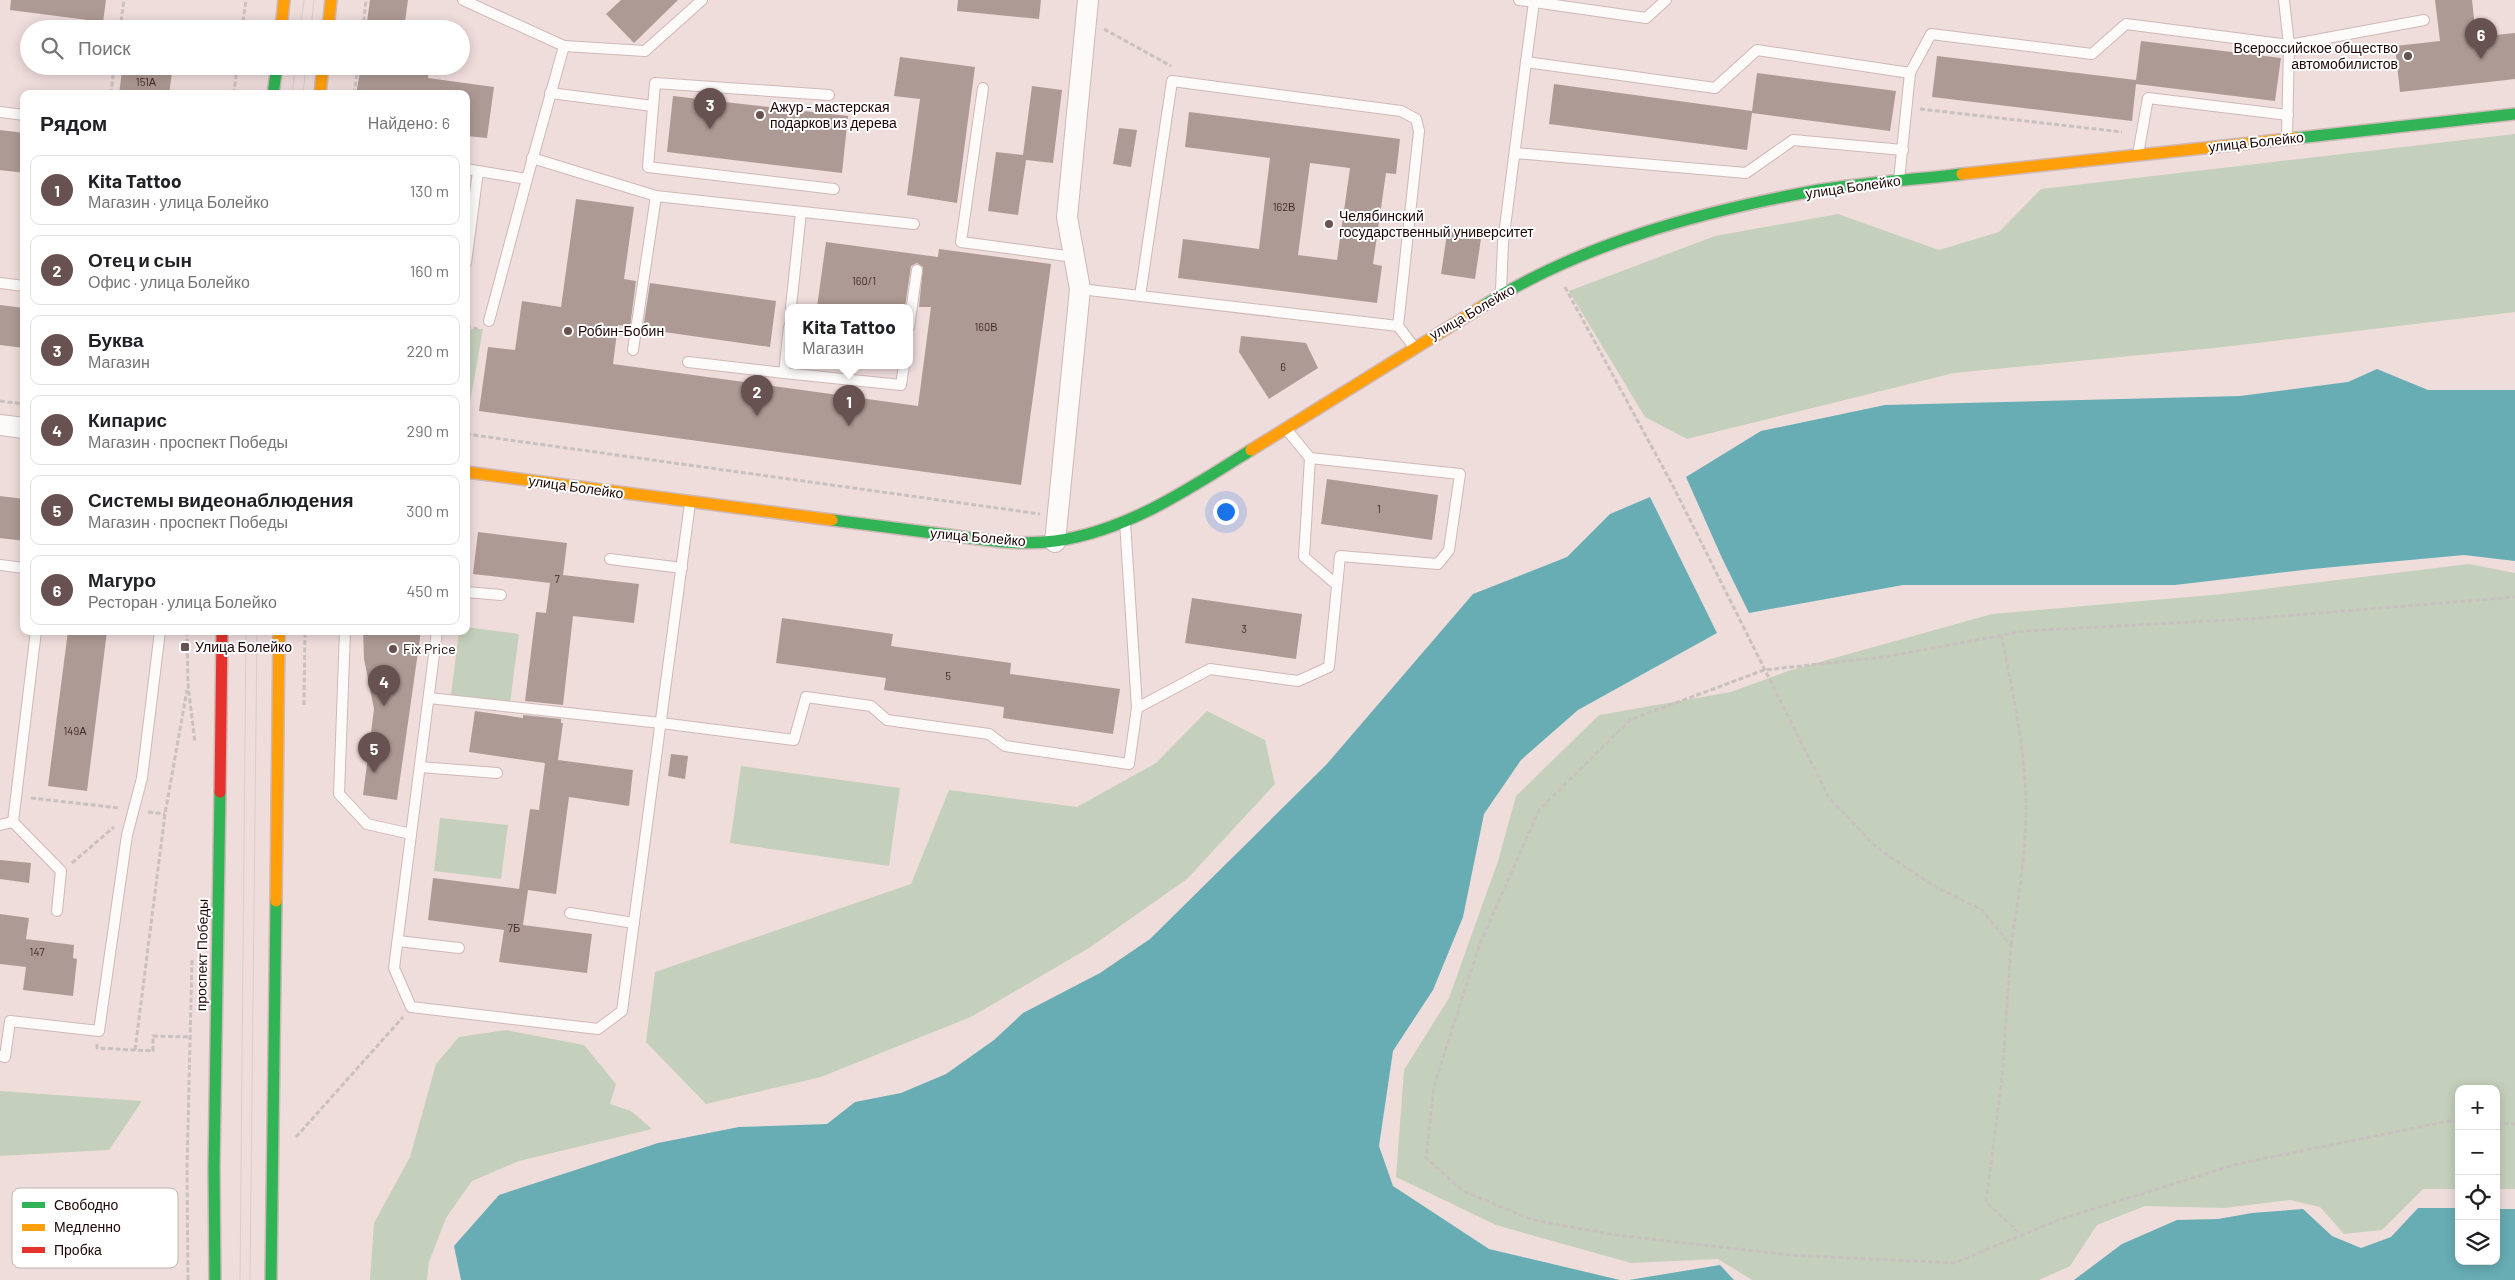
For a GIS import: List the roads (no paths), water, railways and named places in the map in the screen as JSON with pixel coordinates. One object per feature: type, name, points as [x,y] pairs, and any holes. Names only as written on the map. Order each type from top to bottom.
[{"type":"street","points":[[282,20],[284,0]]},
{"type":"street","points":[[329,20],[331,0]]},
{"type":"street","points":[[1055,542],[1080,289],[1067,217],[1088,1]]},
{"type":"street","points":[[274,90],[276,75]]},
{"type":"street","points":[[320,90],[322,75]]},
{"type":"street","name":"улица Болейко","points":[[470,473],[970,538],[1004,542],[1055,542],[1125,520],[1176,497],[1501,294],[1554,267],[1673,224],[1739,206],[1820,190],[2515,114]]},
{"type":"street","points":[[0,424],[20,427]]},
{"type":"street","name":"проспект Победы","points":[[215,1280],[214,1168],[222,635]]},
{"type":"street","points":[[271,1280],[279,635]]},
{"type":"lane","points":[[463,0],[564,46],[645,51],[702,0]]},
{"type":"lane","points":[[1519,0],[1646,18],[1666,0]]},
{"type":"lane","points":[[2284,0],[2289,45],[2287,138]]},
{"type":"lane","points":[[1501,294],[1503,243],[1534,2]]},
{"type":"lane","points":[[1899,180],[1910,73],[1931,34],[2092,54],[2126,24],[2289,45],[2424,20]]},
{"type":"lane","points":[[489,321],[564,46]]},
{"type":"lane","points":[[1526,62],[1715,88],[1756,50],[1910,73]]},
{"type":"lane","points":[[1140,296],[1172,81],[1401,111],[1416,119],[1419,131],[1398,326],[1414,347]]},
{"type":"lane","points":[[829,94],[655,83],[648,167],[834,189]]},
{"type":"lane","points":[[983,88],[962,242],[1074,256]]},
{"type":"lane","points":[[550,93],[653,106]]},
{"type":"lane","points":[[2137,155],[2148,98],[2288,115]]},
{"type":"lane","points":[[0,112],[20,114]]},
{"type":"lane","points":[[1515,153],[1746,173],[1793,140],[1903,150]]},
{"type":"lane","points":[[532,158],[656,196],[914,224]]},
{"type":"lane","points":[[470,170],[527,179]]},
{"type":"lane","points":[[470,232],[478,171]]},
{"type":"lane","points":[[633,350],[656,196]]},
{"type":"lane","points":[[791,304],[801,212]]},
{"type":"lane","points":[[912,304],[917,270]]},
{"type":"lane","points":[[0,283],[20,286]]},
{"type":"lane","points":[[1080,289],[1398,326]]},
{"type":"lane","points":[[688,362],[901,385],[903,369]]},
{"type":"lane","points":[[784,373],[785,364]]},
{"type":"lane","points":[[1285,428],[1310,458],[1304,557],[1337,584]]},
{"type":"lane","points":[[1137,708],[1210,669],[1298,681],[1329,667],[1340,556],[1438,564],[1449,550],[1460,474],[1310,458]]},
{"type":"lane","points":[[436,635],[394,968],[411,1007],[598,1029],[622,1011],[690,502]]},
{"type":"lane","points":[[428,698],[660,723],[794,740],[806,697],[871,706],[886,720],[989,734],[1005,746],[1129,764],[1137,708],[1125,520]]},
{"type":"lane","points":[[610,559],[682,568]]},
{"type":"lane","points":[[0,565],[20,568]]},
{"type":"lane","points":[[470,592],[501,595]]},
{"type":"lane","points":[[13,822],[36,635]]},
{"type":"lane","points":[[0,1056],[5,1057],[10,1020],[99,1030],[132,810],[142,778],[160,635]]},
{"type":"lane","points":[[345,635],[339,794],[367,824],[411,834]]},
{"type":"lane","points":[[420,767],[497,773]]},
{"type":"lane","points":[[0,825],[13,822]]},
{"type":"lane","points":[[13,822],[61,871],[57,911]]},
{"type":"lane","points":[[570,913],[634,923]]},
{"type":"lane","points":[[398,940],[459,948]]},
{"type":"water","points":[[2377,369],[2428,390],[2515,390],[2515,561],[2464,555],[2312,569],[2175,585],[1903,585],[1749,613],[1686,477],[1761,431],[1885,405],[2240,396],[2348,382]]},
{"type":"water","points":[[1650,497],[1717,633],[1578,710],[1521,760],[1484,814],[1463,917],[1433,990],[1393,1051],[1379,1146],[1393,1186],[1489,1249],[1620,1280],[461,1280],[454,1246],[499,1195],[658,1143],[739,1127],[827,1124],[855,1102],[901,1093],[946,1074],[994,1040],[1023,1013],[1100,973],[1150,939],[1326,765],[1473,594],[1567,557],[1610,514]]},
{"type":"water","points":[[2418,1208],[2455,1208],[2455,1265],[2500,1265],[2500,1209],[2515,1209],[2515,1280],[2074,1280],[2122,1244],[2177,1220],[2218,1219],[2252,1213],[2303,1209],[2332,1236],[2361,1248],[2391,1237]]},
{"type":"water","points":[[1720,1265],[1734,1280],[1629,1280]]},
{"type":"tram line","points":[[301,20],[304,0]]},
{"type":"tram line","points":[[312,20],[314,0]]},
{"type":"tram line","points":[[293,90],[295,75]]},
{"type":"tram line","points":[[303,90],[305,75]]},
{"type":"tram line","points":[[240,1280],[246,635]]},
{"type":"tram line","points":[[250,1280],[257,635]]},
{"type":"place","name":"Всероссийское общество автомобилистов","points":[[2408,56]]},
{"type":"place","name":"Магуро","points":[[2481,59]]},
{"type":"place","name":"Ажур - мастерская подарков из дерева","points":[[760,115]]},
{"type":"place","name":"Буква","points":[[710,129]]},
{"type":"place","name":"Челябинский государственный университет","points":[[1329,224]]},
{"type":"place","name":"Робин-Бобин","points":[[568,331]]},
{"type":"place","name":"Отец и сын","points":[[757,416]]},
{"type":"place","name":"Kita Tattoo","points":[[849,426]]},
{"type":"place","name":"Улица Болейко","points":[[185,647]]},
{"type":"place","name":"Fix Price","points":[[393,649]]},
{"type":"place","name":"Кипарис","points":[[384,706]]},
{"type":"place","name":"Системы видеонаблюдения","points":[[374,773]]}]
